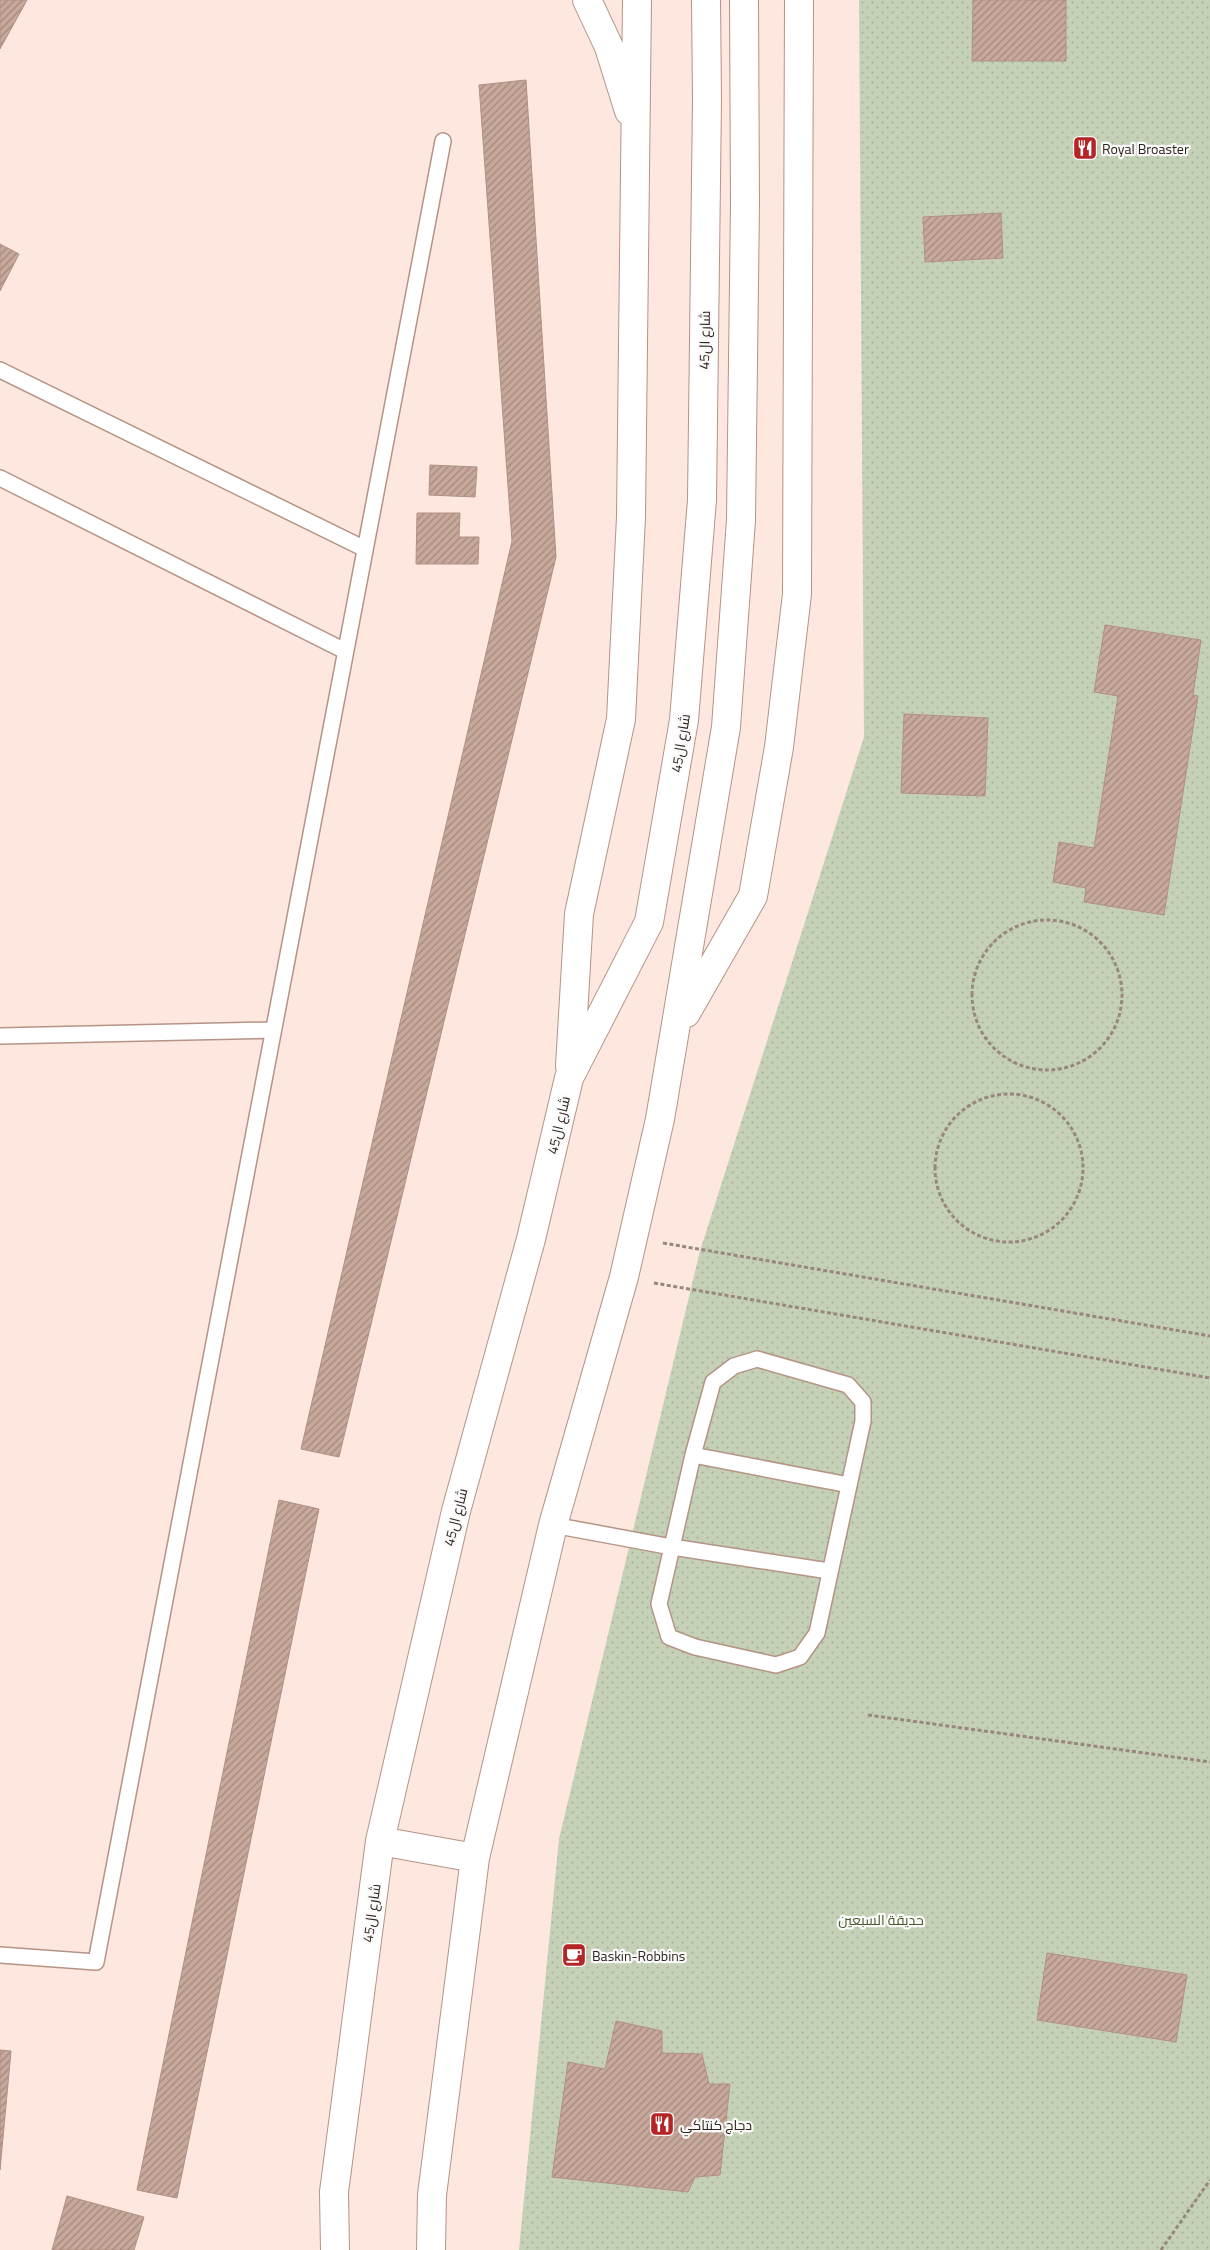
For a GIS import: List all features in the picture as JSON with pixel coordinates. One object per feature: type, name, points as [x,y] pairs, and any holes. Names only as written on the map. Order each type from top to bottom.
[{"type":"main road","points":[[588,0],[609,47],[637,135]]},
{"type":"main road","points":[[569,1078],[579,914],[621,719],[631,517],[637,135],[637,0]]},
{"type":"main road","name":"شارع ال45","points":[[335,2250],[334,2192],[380,1841],[456,1511],[531,1239],[569,1078],[648,922],[684,720],[702,500],[707,100],[706,0]]},
{"type":"main road","points":[[431,2250],[432,2195],[476,1858],[553,1525],[624,1277],[631,1237],[660,1119],[726,727],[741,520],[745,204],[744,0]]},
{"type":"main road","points":[[676,1029],[753,896],[780,747],[797,594],[798,0]]},
{"type":"main road","points":[[380,1841],[476,1858]]},
{"type":"lane","points":[[0,1955],[96,1962],[442,141]]},
{"type":"lane","points":[[0,370],[365,549]]},
{"type":"lane","points":[[0,478],[345,651]]},
{"type":"lane","points":[[0,1036],[273,1030]]},
{"type":"lane","points":[[757,1359],[848,1385],[862,1402],[863,1421],[849,1485],[817,1633],[800,1657],[776,1665],[695,1648],[669,1637],[659,1604],[693,1455],[713,1382],[734,1366],[757,1359]]},
{"type":"lane","points":[[693,1455],[849,1485]]},
{"type":"lane","points":[[553,1525],[672,1547],[829,1571]]},
{"type":"path","points":[[1041,919],[1075,924],[1099,939],[1119,971],[1122,1009],[1107,1043],[1078,1065],[1049,1071],[1023,1067],[1007,1060],[987,1042],[977,1024],[971,998],[972,984],[986,950],[1009,929],[1041,919]]},
{"type":"path","points":[[1003,1092],[1037,1097],[1061,1112],[1081,1144],[1084,1180],[1068,1215],[1040,1236],[1011,1243],[985,1239],[970,1232],[950,1214],[943,1202],[934,1170],[935,1156],[949,1122],[972,1102],[1003,1092]]},
{"type":"path","points":[[631,1237],[1210,1336]]},
{"type":"path","points":[[624,1277],[1210,1378]]},
{"type":"path","points":[[868,1715],[1210,1762]]},
{"type":"path","points":[[1162,2250],[1210,2180]]},
{"type":"green space","name":"حديقة السبعين","points":[[859,0],[1210,0],[1210,2250],[519,2250],[559,1839],[700,1251],[864,737]]},
{"type":"building","points":[[0,0],[27,0],[0,49]]},
{"type":"building","points":[[973,0],[1066,0],[1066,61],[972,61]]},
{"type":"building","points":[[526,80],[556,557],[339,1457],[301,1449],[512,541],[479,85]]},
{"type":"building","points":[[1001,213],[1003,258],[925,262],[923,217]]},
{"type":"building","points":[[0,244],[19,254],[0,291]]},
{"type":"building","points":[[430,465],[477,467],[475,497],[429,495]]},
{"type":"building","points":[[417,513],[460,513],[459,537],[479,537],[478,564],[416,564]]},
{"type":"building","points":[[1105,625],[1201,640],[1193,695],[1198,696],[1164,915],[1084,902],[1086,888],[1053,882],[1059,842],[1094,848],[1118,696],[1094,692]]},
{"type":"building","points":[[904,714],[988,718],[985,796],[901,793]]},
{"type":"building","points":[[279,1500],[319,1509],[177,2198],[137,2190]]},
{"type":"building","points":[[1047,1953],[1187,1975],[1176,2042],[1037,2020]]},
{"type":"building","points":[[616,2021],[662,2031],[662,2053],[702,2054],[709,2084],[730,2084],[720,2175],[695,2177],[688,2192],[552,2177],[568,2062],[605,2069]]},
{"type":"building","points":[[0,2050],[11,2051],[0,2170]]},
{"type":"building","points":[[67,2196],[144,2217],[134,2250],[52,2250]]},
{"type":"place","name":"Royal Broaster","points":[[1085,148]]},
{"type":"place","name":"Baskin-Robbins","points":[[574,1955]]},
{"type":"place","name":"دجاج كنتاكي","points":[[662,2124]]}]
